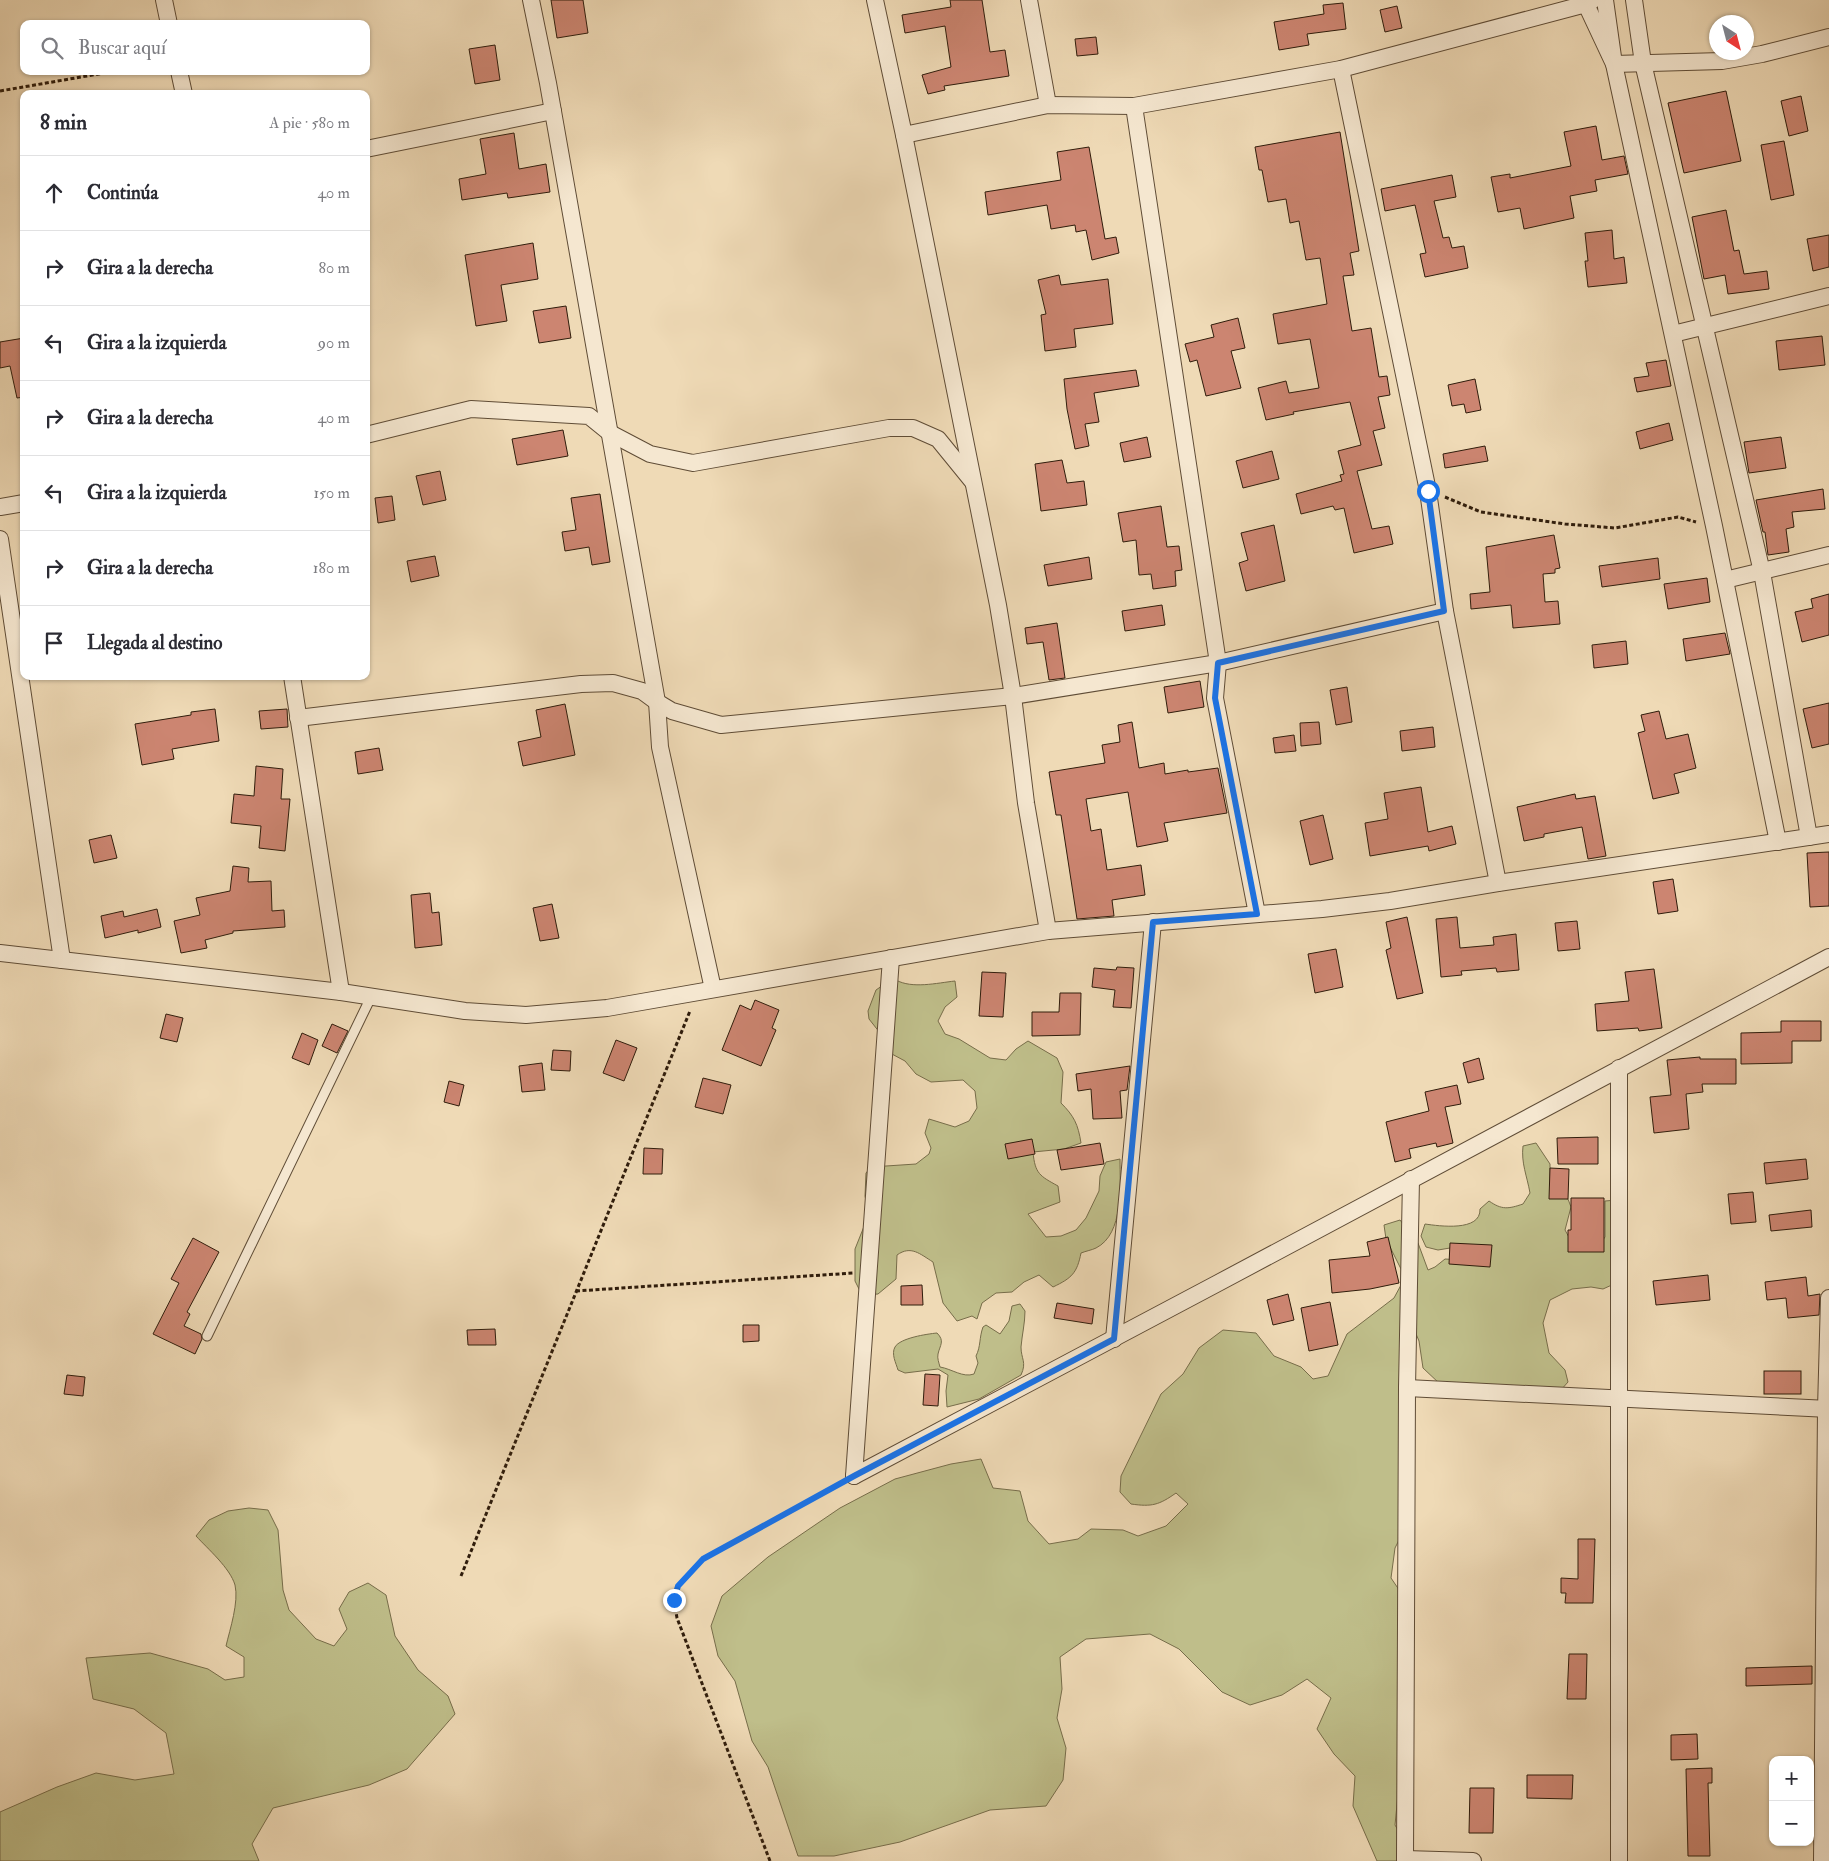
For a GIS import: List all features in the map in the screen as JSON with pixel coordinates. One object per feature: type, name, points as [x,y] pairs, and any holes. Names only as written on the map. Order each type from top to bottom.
[{"type":"street","points":[[164,0],[168,20]]},
{"type":"street","points":[[532,0],[657,702],[660,747],[705,990]]},
{"type":"street","points":[[875,0],[904,134],[998,605],[1013,696],[1026,803],[1048,931]]},
{"type":"street","points":[[1029,0],[1048,105]]},
{"type":"street","points":[[1605,0],[1614,64],[1714,526],[1778,842]]},
{"type":"street","points":[[1634,0],[1644,63],[1762,572],[1809,837]]},
{"type":"street","points":[[904,134],[1048,105],[1134,106],[1341,69],[1588,2],[1614,64]]},
{"type":"street","points":[[1614,64],[1722,61],[1762,54],[1829,37]]},
{"type":"street","points":[[1341,69],[1428,491],[1444,611],[1498,882]]},
{"type":"street","points":[[180,75],[183,90]]},
{"type":"street","points":[[1134,106],[1218,663],[1215,698],[1257,914]]},
{"type":"street","points":[[370,148],[553,111]]},
{"type":"street","points":[[1672,334],[1829,296]]},
{"type":"street","points":[[370,434],[471,410],[589,416],[610,433],[650,454],[693,463],[888,428],[913,428],[938,439],[974,483]]},
{"type":"street","points":[[0,507],[20,504]]},
{"type":"street","points":[[0,539],[20,675]]},
{"type":"street","points":[[1725,580],[1829,555]]},
{"type":"street","points":[[298,718],[581,684],[613,682],[642,691],[672,710],[721,725],[1013,696],[1218,663],[1444,611]]},
{"type":"street","points":[[21,680],[62,960]]},
{"type":"street","points":[[293,680],[341,992]]},
{"type":"street","points":[[0,953],[341,992],[465,1010],[526,1015],[607,1008],[1048,931],[1322,909],[1390,901],[1498,882],[1829,834]]},
{"type":"street","points":[[1114,1339],[1153,922]]},
{"type":"street","points":[[854,1476],[1829,957]]},
{"type":"street","points":[[854,1476],[891,958]]},
{"type":"street","points":[[1619,1068],[1619,1861]]},
{"type":"street","points":[[1410,1179],[1405,1860],[1473,1861]]},
{"type":"street","points":[[1822,1861],[1829,1298]]},
{"type":"street","points":[[1407,1388],[1828,1409]]},
{"type":"lane","points":[[207,1336],[371,997]]},
{"type":"path","points":[[0,91],[93,75]]},
{"type":"path","points":[[1428,491],[1481,512],[1565,524],[1614,528],[1678,517],[1714,526]]},
{"type":"path","points":[[461,1576],[576,1291],[705,990]]},
{"type":"path","points":[[576,1291],[869,1272]]},
{"type":"path","points":[[770,1861],[677,1618],[674,1600],[678,1586],[703,1559],[854,1476]]},
{"type":"shaded area","points":[[896,980],[902,983],[917,985],[955,981],[957,997],[945,1007],[938,1021],[945,1034],[959,1039],[990,1058],[1006,1060],[1016,1049],[1028,1041],[1057,1058],[1063,1072],[1061,1103],[1075,1121],[1081,1143],[1064,1149],[1033,1152],[1037,1170],[1047,1180],[1058,1186],[1060,1202],[1028,1214],[1046,1237],[1061,1236],[1076,1230],[1086,1218],[1099,1191],[1100,1176],[1106,1162],[1120,1159],[1120,1195],[1116,1221],[1112,1232],[1105,1241],[1096,1248],[1081,1253],[1073,1274],[1065,1281],[1053,1287],[1039,1275],[1024,1282],[1012,1292],[996,1293],[982,1303],[977,1319],[972,1316],[957,1321],[943,1303],[933,1262],[915,1252],[907,1251],[897,1255],[896,1279],[878,1294],[862,1295],[855,1281],[855,1249],[867,1219],[868,1211],[865,1196],[866,1173],[871,1167],[916,1164],[929,1154],[931,1148],[925,1133],[929,1119],[955,1127],[969,1121],[977,1108],[975,1091],[963,1080],[931,1082],[916,1074],[905,1061],[890,1053],[884,1038],[869,1019],[868,1011],[876,990],[889,981]]},
{"type":"shaded area","points":[[1536,1143],[1550,1164],[1550,1185],[1554,1195],[1568,1199],[1571,1207],[1565,1230],[1575,1248],[1598,1247],[1605,1237],[1605,1201],[1617,1200],[1614,1284],[1603,1289],[1591,1287],[1572,1289],[1550,1300],[1543,1323],[1549,1353],[1565,1370],[1568,1382],[1560,1391],[1440,1384],[1423,1368],[1419,1341],[1414,1329],[1410,1518],[1395,1548],[1391,1578],[1408,1603],[1400,1774],[1395,1825],[1410,1851],[1408,1861],[1377,1861],[1353,1806],[1355,1776],[1334,1754],[1317,1729],[1331,1698],[1307,1679],[1282,1695],[1250,1705],[1222,1692],[1179,1649],[1150,1634],[1086,1639],[1060,1657],[1062,1689],[1057,1718],[1066,1748],[1063,1780],[1046,1806],[990,1810],[900,1842],[834,1856],[798,1856],[768,1767],[752,1741],[735,1681],[718,1656],[711,1626],[722,1596],[768,1557],[840,1508],[895,1479],[951,1464],[981,1459],[993,1488],[1020,1491],[1028,1521],[1049,1544],[1078,1539],[1091,1529],[1123,1530],[1138,1536],[1166,1526],[1188,1504],[1176,1493],[1155,1504],[1131,1504],[1120,1492],[1121,1476],[1161,1394],[1183,1374],[1199,1348],[1223,1330],[1256,1333],[1274,1356],[1301,1367],[1313,1379],[1328,1376],[1347,1334],[1394,1298],[1401,1285],[1401,1269],[1386,1239],[1384,1225],[1400,1220],[1418,1243],[1428,1270],[1445,1259],[1480,1261],[1462,1246],[1438,1250],[1426,1247],[1421,1236],[1425,1224],[1458,1226],[1467,1224],[1474,1221],[1480,1209],[1489,1201],[1505,1208],[1523,1204],[1530,1193],[1524,1164],[1523,1146]]},
{"type":"shaded area","points":[[1020,1304],[1025,1311],[1021,1347],[1024,1367],[1021,1375],[979,1399],[947,1407],[948,1375],[938,1369],[905,1373],[898,1370],[894,1353],[895,1347],[898,1344],[914,1337],[937,1333],[941,1341],[938,1356],[940,1367],[962,1374],[974,1374],[978,1363],[976,1356],[983,1327],[986,1325],[1000,1334],[1009,1321],[1012,1306]]},
{"type":"shaded area","points":[[249,1508],[268,1510],[278,1530],[283,1590],[289,1610],[316,1639],[334,1646],[347,1629],[339,1609],[349,1592],[368,1583],[386,1595],[395,1636],[418,1670],[448,1696],[455,1714],[407,1769],[369,1785],[273,1808],[252,1844],[259,1861],[0,1861],[0,1812],[57,1787],[96,1773],[135,1780],[174,1774],[166,1733],[134,1709],[93,1699],[86,1658],[150,1653],[208,1669],[225,1680],[244,1677],[244,1657],[226,1646],[235,1607],[235,1585],[224,1565],[196,1536],[209,1520],[228,1511]]},
{"type":"building","points":[[551,0],[583,0],[588,33],[557,38]]},
{"type":"building","points":[[950,0],[982,0],[990,52],[1005,50],[1009,76],[944,86],[945,90],[928,94],[922,75],[951,67],[945,26],[905,33],[902,15],[951,7]]},
{"type":"building","points":[[1343,3],[1346,29],[1307,34],[1309,45],[1279,50],[1274,22],[1324,14],[1323,5]]},
{"type":"building","points":[[1397,6],[1402,28],[1385,32],[1380,10]]},
{"type":"building","points":[[1096,37],[1098,54],[1077,56],[1075,39]]},
{"type":"building","points":[[495,45],[500,80],[475,84],[469,49]]},
{"type":"building","points":[[1726,91],[1741,161],[1684,173],[1668,103]]},
{"type":"building","points":[[1801,96],[1808,131],[1789,136],[1781,101]]},
{"type":"building","points":[[1596,126],[1602,160],[1624,156],[1628,174],[1595,180],[1597,191],[1570,196],[1574,218],[1524,229],[1520,208],[1498,212],[1491,177],[1510,174],[1510,178],[1571,166],[1564,132]]},
{"type":"building","points":[[1340,132],[1359,251],[1350,253],[1354,275],[1343,276],[1352,331],[1371,328],[1379,377],[1387,376],[1390,395],[1378,397],[1385,428],[1373,431],[1382,465],[1357,471],[1372,529],[1389,526],[1393,544],[1354,553],[1344,508],[1335,510],[1333,506],[1301,514],[1296,494],[1342,481],[1340,475],[1344,474],[1338,451],[1361,445],[1350,402],[1293,412],[1294,414],[1266,420],[1258,388],[1286,381],[1289,393],[1319,388],[1310,339],[1278,344],[1273,314],[1327,304],[1320,258],[1306,260],[1299,221],[1290,223],[1286,199],[1268,202],[1262,170],[1259,170],[1255,147]]},
{"type":"building","points":[[514,133],[519,169],[546,164],[550,192],[508,198],[507,193],[462,200],[459,179],[486,174],[480,139]]},
{"type":"building","points":[[1784,141],[1794,195],[1771,200],[1761,145]]},
{"type":"building","points":[[1089,147],[1105,239],[1116,237],[1119,253],[1092,260],[1086,230],[1076,232],[1075,225],[1051,229],[1047,205],[988,215],[985,192],[1061,180],[1057,152]]},
{"type":"building","points":[[1452,175],[1456,197],[1434,201],[1443,238],[1449,237],[1452,248],[1464,246],[1468,268],[1425,277],[1420,254],[1426,253],[1415,205],[1385,211],[1381,189]]},
{"type":"building","points":[[1726,210],[1734,251],[1739,250],[1744,274],[1767,271],[1769,289],[1728,294],[1725,275],[1704,279],[1692,217]]},
{"type":"building","points":[[1612,230],[1614,259],[1624,257],[1627,283],[1588,287],[1585,261],[1588,261],[1585,233]]},
{"type":"building","points":[[1829,235],[1829,267],[1813,271],[1807,239]]},
{"type":"building","points":[[533,243],[538,279],[501,285],[507,321],[476,326],[465,255]]},
{"type":"building","points":[[1059,275],[1061,285],[1108,279],[1113,324],[1074,329],[1076,347],[1045,351],[1041,315],[1046,314],[1038,280]]},
{"type":"building","points":[[566,306],[571,338],[539,343],[533,311]]},
{"type":"building","points":[[1238,318],[1245,348],[1231,351],[1241,388],[1206,396],[1197,360],[1190,362],[1185,344],[1214,337],[1211,325]]},
{"type":"building","points":[[1822,336],[1825,365],[1779,370],[1776,341]]},
{"type":"building","points":[[20,339],[20,398],[17,398],[10,366],[0,368],[0,342]]},
{"type":"building","points":[[1666,360],[1671,386],[1637,392],[1634,378],[1649,376],[1646,363]]},
{"type":"building","points":[[1136,370],[1139,386],[1094,393],[1099,422],[1085,424],[1089,446],[1075,449],[1067,409],[1064,379]]},
{"type":"building","points":[[1475,379],[1481,410],[1466,413],[1464,404],[1452,406],[1448,385]]},
{"type":"building","points":[[1669,423],[1673,440],[1640,449],[1636,432]]},
{"type":"building","points":[[563,430],[568,456],[517,465],[512,439]]},
{"type":"building","points":[[1147,437],[1151,457],[1124,462],[1120,443]]},
{"type":"building","points":[[1781,437],[1786,468],[1749,473],[1744,442]]},
{"type":"building","points":[[1485,446],[1488,461],[1445,468],[1443,454]]},
{"type":"building","points":[[1272,451],[1279,479],[1243,488],[1236,461]]},
{"type":"building","points":[[1062,460],[1067,483],[1084,481],[1087,505],[1041,511],[1035,464]]},
{"type":"building","points":[[440,471],[446,500],[423,505],[416,476]]},
{"type":"building","points":[[1823,489],[1825,509],[1792,512],[1794,527],[1786,529],[1789,552],[1768,555],[1765,532],[1763,532],[1756,500]]},
{"type":"building","points":[[600,494],[610,562],[592,565],[589,547],[565,551],[562,532],[576,530],[571,498]]},
{"type":"building","points":[[392,496],[395,520],[378,523],[375,498]]},
{"type":"building","points":[[1161,506],[1167,547],[1179,546],[1182,570],[1175,571],[1176,586],[1153,589],[1151,574],[1139,575],[1136,540],[1123,542],[1118,513]]},
{"type":"building","points":[[1274,525],[1285,581],[1246,591],[1239,563],[1248,560],[1241,533]]},
{"type":"building","points":[[1554,535],[1560,568],[1555,569],[1555,573],[1543,574],[1545,602],[1558,601],[1560,624],[1513,628],[1511,605],[1471,609],[1470,594],[1490,592],[1486,547]]},
{"type":"building","points":[[435,556],[439,576],[411,582],[407,561]]},
{"type":"building","points":[[1089,557],[1092,579],[1048,586],[1044,565]]},
{"type":"building","points":[[1658,558],[1660,579],[1602,587],[1599,566]]},
{"type":"building","points":[[1707,578],[1710,602],[1668,609],[1664,584]]},
{"type":"building","points":[[1829,594],[1829,635],[1802,642],[1795,612],[1813,608],[1811,599]]},
{"type":"building","points":[[1162,605],[1165,625],[1125,631],[1122,611]]},
{"type":"building","points":[[1057,623],[1065,678],[1049,680],[1043,642],[1027,644],[1025,628]]},
{"type":"building","points":[[1725,633],[1730,654],[1686,661],[1683,639]]},
{"type":"building","points":[[1626,641],[1628,664],[1594,668],[1592,645]]},
{"type":"building","points":[[1200,681],[1204,707],[1168,713],[1164,687]]},
{"type":"building","points":[[1347,687],[1352,722],[1336,725],[1330,690]]},
{"type":"building","points":[[1829,703],[1829,744],[1812,748],[1803,709]]},
{"type":"building","points":[[565,704],[575,755],[523,766],[518,742],[541,737],[536,710]]},
{"type":"building","points":[[215,709],[219,741],[172,749],[174,759],[142,765],[135,724]]},
{"type":"building","points":[[287,709],[288,727],[261,729],[259,711]]},
{"type":"building","points":[[1659,711],[1666,739],[1688,734],[1696,768],[1674,774],[1679,793],[1653,799],[1638,733],[1645,731],[1641,715]]},
{"type":"building","points":[[1132,722],[1139,768],[1164,763],[1165,774],[1218,768],[1227,813],[1164,823],[1168,841],[1137,847],[1128,792],[1086,799],[1091,831],[1101,829],[1107,870],[1141,865],[1145,895],[1112,900],[1114,916],[1077,919],[1061,815],[1056,815],[1049,772],[1105,763],[1102,745],[1120,742],[1118,725]]},
{"type":"building","points":[[1319,722],[1321,744],[1301,746],[1300,723]]},
{"type":"building","points":[[1433,727],[1435,747],[1402,751],[1400,731]]},
{"type":"building","points":[[1294,735],[1296,751],[1275,753],[1273,738]]},
{"type":"building","points":[[379,748],[383,770],[358,774],[355,752]]},
{"type":"building","points":[[256,766],[283,769],[281,799],[290,799],[285,851],[259,848],[261,826],[231,823],[234,794],[254,796]]},
{"type":"building","points":[[1421,787],[1428,832],[1452,826],[1456,844],[1429,851],[1428,846],[1370,856],[1365,823],[1388,819],[1384,793]]},
{"type":"building","points":[[1575,794],[1576,799],[1595,796],[1606,856],[1588,859],[1582,827],[1544,834],[1544,837],[1524,841],[1517,807]]},
{"type":"building","points":[[1323,815],[1333,859],[1310,865],[1300,821]]},
{"type":"building","points":[[111,835],[117,858],[94,863],[89,840]]},
{"type":"building","points":[[1829,852],[1829,906],[1810,907],[1807,853]]},
{"type":"building","points":[[233,866],[249,868],[248,882],[271,881],[272,911],[284,910],[285,927],[233,931],[233,933],[205,940],[207,948],[181,953],[174,921],[200,915],[196,898],[230,891]]},
{"type":"building","points":[[1673,879],[1678,911],[1658,914],[1653,882]]},
{"type":"building","points":[[430,893],[432,913],[439,912],[442,945],[415,948],[411,895]]},
{"type":"building","points":[[552,904],[559,938],[540,941],[533,908]]},
{"type":"building","points":[[157,909],[161,927],[105,938],[101,916],[123,911],[124,917]]},
{"type":"building","points":[[1407,917],[1423,993],[1397,999],[1386,950],[1391,948],[1386,922]]},
{"type":"building","points":[[1457,917],[1460,948],[1494,945],[1493,937],[1516,934],[1519,970],[1497,972],[1496,968],[1461,971],[1462,975],[1441,977],[1436,919]]},
{"type":"building","points":[[1577,921],[1580,949],[1558,951],[1555,923]]},
{"type":"building","points":[[1336,949],[1343,987],[1315,993],[1308,954]]},
{"type":"building","points":[[1117,967],[1134,968],[1131,1008],[1113,1007],[1115,990],[1092,987],[1094,968],[1116,970]]},
{"type":"building","points":[[1654,969],[1662,1028],[1639,1031],[1638,1028],[1597,1031],[1595,1004],[1629,1001],[1625,972]]},
{"type":"building","points":[[982,972],[1006,973],[1003,1017],[979,1016]]},
{"type":"building","points":[[1060,993],[1081,993],[1080,1035],[1032,1036],[1032,1012],[1059,1012]]},
{"type":"building","points":[[755,1000],[779,1010],[772,1028],[776,1030],[761,1066],[722,1050],[740,1005],[751,1010]]},
{"type":"building","points":[[166,1014],[183,1018],[177,1042],[160,1038]]},
{"type":"building","points":[[1781,1021],[1821,1021],[1821,1041],[1792,1041],[1792,1063],[1741,1064],[1741,1033],[1781,1032]]},
{"type":"building","points":[[332,1024],[348,1031],[337,1053],[322,1046]]},
{"type":"building","points":[[302,1033],[318,1040],[309,1065],[292,1058]]},
{"type":"building","points":[[616,1040],[637,1048],[624,1081],[603,1073]]},
{"type":"building","points":[[553,1050],[571,1051],[570,1071],[551,1070]]},
{"type":"building","points":[[1700,1057],[1700,1059],[1736,1059],[1736,1084],[1702,1084],[1703,1092],[1686,1094],[1689,1129],[1654,1133],[1650,1097],[1671,1095],[1667,1060]]},
{"type":"building","points":[[1479,1058],[1484,1079],[1468,1083],[1463,1063]]},
{"type":"building","points":[[542,1063],[545,1090],[522,1092],[519,1066]]},
{"type":"building","points":[[1130,1066],[1127,1090],[1120,1091],[1122,1118],[1093,1119],[1091,1089],[1078,1091],[1076,1074]]},
{"type":"building","points":[[703,1078],[731,1085],[723,1114],[695,1107]]},
{"type":"building","points":[[449,1081],[464,1085],[459,1106],[444,1102]]},
{"type":"building","points":[[1457,1085],[1461,1104],[1445,1107],[1453,1143],[1437,1147],[1436,1143],[1409,1149],[1411,1158],[1395,1162],[1386,1122],[1429,1111],[1425,1092]]},
{"type":"building","points":[[1598,1137],[1598,1164],[1558,1164],[1557,1138]]},
{"type":"building","points":[[1032,1139],[1035,1154],[1008,1159],[1005,1144]]},
{"type":"building","points":[[1100,1143],[1104,1164],[1061,1170],[1057,1150]]},
{"type":"building","points":[[644,1148],[663,1149],[662,1174],[643,1174]]},
{"type":"building","points":[[1806,1159],[1808,1179],[1766,1184],[1764,1163]]},
{"type":"building","points":[[1550,1168],[1569,1169],[1568,1199],[1549,1199]]},
{"type":"building","points":[[1753,1192],[1756,1222],[1731,1224],[1728,1194]]},
{"type":"building","points":[[1571,1198],[1604,1198],[1604,1252],[1568,1252],[1568,1230],[1571,1230]]},
{"type":"building","points":[[1811,1210],[1812,1227],[1771,1231],[1769,1215]]},
{"type":"building","points":[[1388,1237],[1399,1283],[1370,1289],[1332,1293],[1329,1260],[1370,1256],[1367,1242]]},
{"type":"building","points":[[193,1238],[219,1252],[187,1312],[190,1314],[184,1326],[201,1334],[202,1339],[195,1354],[153,1334],[179,1283],[171,1279]]},
{"type":"building","points":[[1450,1243],[1492,1245],[1490,1267],[1449,1264]]},
{"type":"building","points":[[1708,1275],[1710,1300],[1656,1305],[1653,1281]]},
{"type":"building","points":[[1806,1277],[1808,1296],[1820,1294],[1819,1315],[1788,1318],[1786,1298],[1767,1300],[1765,1282]]},
{"type":"building","points":[[922,1285],[923,1305],[901,1305],[901,1286]]},
{"type":"building","points":[[1288,1294],[1294,1320],[1273,1325],[1267,1300]]},
{"type":"building","points":[[1330,1302],[1338,1345],[1309,1351],[1301,1308]]},
{"type":"building","points":[[1057,1303],[1094,1309],[1092,1324],[1054,1318]]},
{"type":"building","points":[[743,1325],[759,1325],[759,1341],[743,1342]]},
{"type":"building","points":[[495,1329],[496,1345],[468,1345],[467,1330]]},
{"type":"building","points":[[1764,1371],[1801,1371],[1801,1394],[1764,1394]]},
{"type":"building","points":[[925,1374],[940,1375],[938,1406],[923,1405]]},
{"type":"building","points":[[67,1375],[85,1377],[83,1396],[64,1394]]},
{"type":"building","points":[[1578,1539],[1595,1539],[1593,1603],[1565,1603],[1566,1593],[1561,1593],[1561,1578],[1578,1579]]},
{"type":"building","points":[[1569,1654],[1587,1654],[1586,1699],[1567,1699]]},
{"type":"building","points":[[1812,1666],[1812,1684],[1746,1686],[1746,1668]]},
{"type":"building","points":[[1697,1734],[1698,1759],[1671,1760],[1671,1735]]},
{"type":"building","points":[[1712,1768],[1712,1783],[1708,1783],[1710,1856],[1688,1856],[1686,1769]]},
{"type":"building","points":[[1527,1775],[1573,1775],[1572,1799],[1527,1798]]},
{"type":"building","points":[[1470,1788],[1494,1788],[1493,1833],[1469,1833]]},
{"type":"route","points":[[674,1600],[678,1586],[703,1559],[854,1476],[1114,1339],[1153,922],[1257,914],[1215,698],[1218,663],[1444,611],[1428,491]]}]
